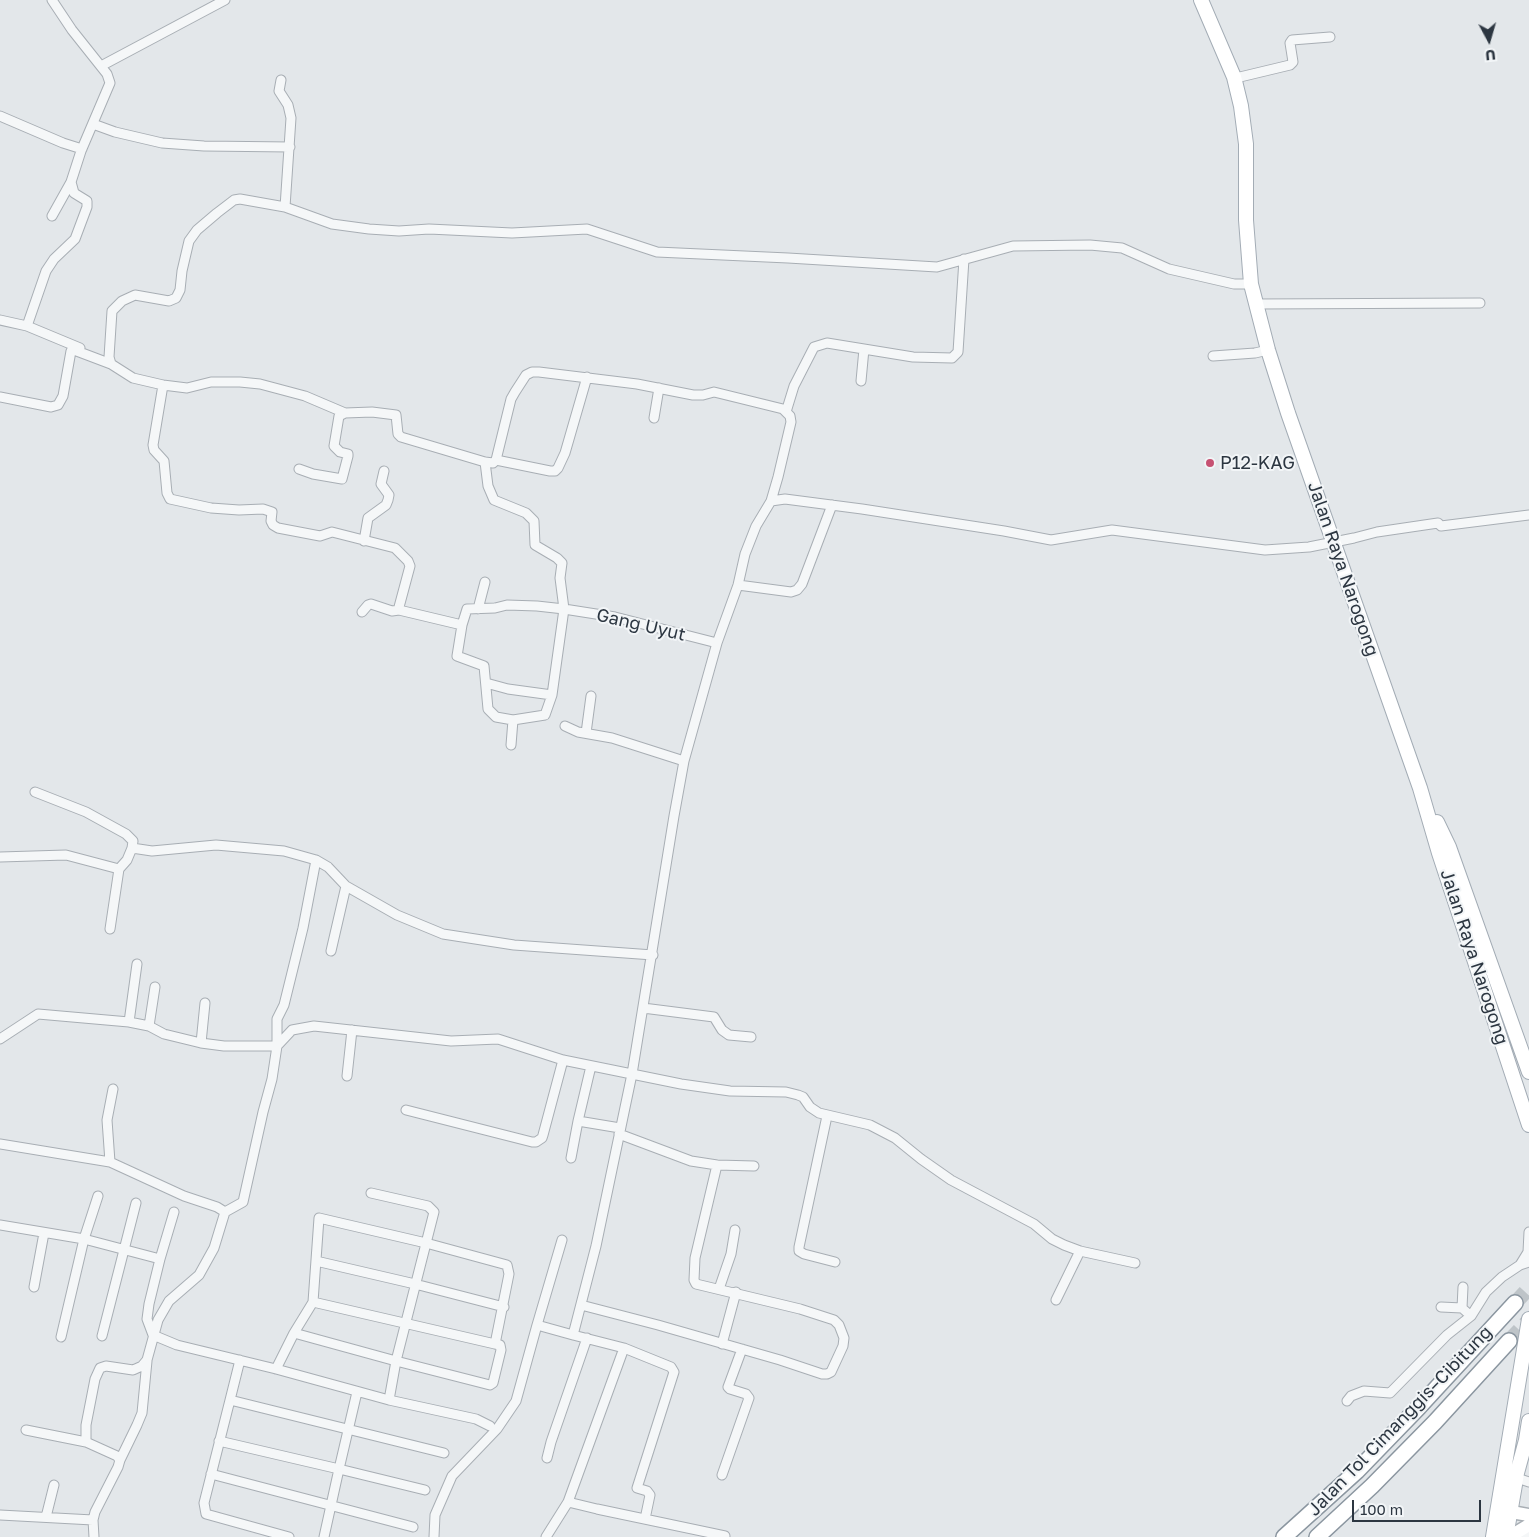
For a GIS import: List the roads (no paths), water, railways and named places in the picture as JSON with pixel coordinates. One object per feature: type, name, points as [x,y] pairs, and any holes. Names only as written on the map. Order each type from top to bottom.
[{"type":"highway","name":"Jalan Tol Cimanggis–Cibitung","points":[[1284,1537],[1357,1470],[1515,1304]]},
{"type":"highway","name":"Jalan Tol Cimanggis–Cibitung","points":[[1317,1537],[1378,1480],[1510,1341]]},
{"type":"main road","name":"Jalan Raya Narogong","points":[[1201,0],[1234,77],[1241,106],[1246,144],[1246,220],[1251,284],[1268,350],[1288,413],[1420,788],[1439,853],[1528,1119]]},
{"type":"main road","name":"Jalan Raya Narogong","points":[[1420,788],[1449,847],[1528,1064]]},
{"type":"main road","points":[[1493,1537],[1529,1319]]},
{"type":"main road","points":[[1514,1536],[1517,1473],[1529,1421]]},
{"type":"main road","points":[[1514,1536],[1523,1514],[1526,1481],[1526,1440]]},
{"type":"street","points":[[52,0],[72,30],[107,74],[110,83],[82,149],[71,182],[52,216]]},
{"type":"street","points":[[101,66],[225,0]]},
{"type":"street","points":[[1234,77],[1290,65],[1293,62],[1290,43],[1292,40],[1330,38]]},
{"type":"street","points":[[280,80],[279,91],[291,111],[285,207]]},
{"type":"street","points":[[0,116],[63,143],[82,149]]},
{"type":"street","points":[[93,124],[115,132],[162,143],[204,146],[290,147]]},
{"type":"street","points":[[27,326],[46,271],[54,259],[75,239],[88,207],[87,201],[74,193],[71,182]]},
{"type":"street","points":[[110,361],[112,311],[122,301],[135,295],[169,301],[176,298],[180,290],[189,240],[197,230],[234,200],[246,200],[285,207],[332,224],[369,230],[429,229],[512,233],[587,229],[657,252],[937,267],[1013,246],[1090,245],[1122,248],[1169,269],[1234,284],[1251,284]]},
{"type":"street","points":[[786,412],[794,386],[814,347],[827,343],[913,357],[952,358],[958,352],[964,259]]},
{"type":"street","points":[[1255,304],[1480,303]]},
{"type":"street","points":[[0,320],[27,326],[110,361],[133,378],[162,386],[187,388],[211,382],[260,384],[304,396],[345,413]]},
{"type":"street","points":[[861,381],[864,349]]},
{"type":"street","points":[[0,397],[51,407],[58,405],[63,396],[73,350],[110,361]]},
{"type":"street","points":[[1213,356],[1268,350]]},
{"type":"street","points":[[496,460],[511,399],[526,375],[532,372],[587,377],[693,394],[703,395],[714,392],[777,407],[790,416],[791,422],[778,477],[770,501],[756,526],[745,554],[738,585],[717,643],[684,761],[632,1074],[596,1246],[573,1335]]},
{"type":"street","points":[[298,469],[321,476],[342,479],[348,455],[340,452],[334,446],[339,416],[345,413],[372,412],[396,415],[399,436],[485,462],[496,460],[555,471],[565,453],[587,377]]},
{"type":"street","points":[[162,386],[153,445],[154,450],[164,461],[167,494],[170,499],[211,508],[263,509],[272,512],[271,521],[278,528],[320,536],[332,532],[395,548],[408,561],[410,566],[398,607],[399,610]]},
{"type":"street","points":[[654,418],[659,388]]},
{"type":"street","points":[[485,462],[488,486],[494,500],[526,513],[534,521],[535,545],[562,563],[560,578],[564,609],[552,696],[545,715],[513,720],[496,717],[488,709],[484,666],[457,656],[462,625],[467,609],[478,609],[485,582]]},
{"type":"street","points":[[364,541],[368,518],[386,505],[388,500],[389,495],[381,484],[384,471]]},
{"type":"street","points":[[770,501],[785,499],[832,505],[1051,540],[1112,530],[1265,550],[1309,546],[1377,532],[1438,523],[1442,526],[1529,515]]},
{"type":"street","points":[[738,585],[791,592],[797,590],[802,584],[832,505]]},
{"type":"street","points":[[362,612],[370,604],[462,625]]},
{"type":"street","name":"Gang Uyut","points":[[478,609],[507,605],[564,609],[615,617],[717,643]]},
{"type":"street","points":[[486,684],[552,696]]},
{"type":"street","points":[[586,733],[591,696]]},
{"type":"street","points":[[511,745],[513,720]]},
{"type":"street","points":[[565,726],[578,732],[612,738],[684,761]]},
{"type":"street","points":[[35,792],[86,812],[126,834],[133,842],[127,860],[119,869],[110,929]]},
{"type":"street","points":[[132,848],[152,851],[216,845],[284,851],[316,860],[328,867],[346,886],[397,915],[443,934],[514,945],[653,955]]},
{"type":"street","points":[[0,857],[66,855],[119,869]]},
{"type":"street","points":[[94,1537],[93,1520],[95,1512],[142,1412],[147,1360],[158,1320],[169,1301],[199,1275],[214,1248],[225,1212],[244,1202],[272,1079],[277,1046],[276,1019],[284,1005],[303,928],[316,860]]},
{"type":"street","points":[[331,951],[346,886]]},
{"type":"street","points":[[129,1022],[137,964]]},
{"type":"street","points":[[150,1026],[155,987]]},
{"type":"street","points":[[201,1043],[205,1003]]},
{"type":"street","points":[[643,1008],[714,1017],[722,1030],[729,1035],[751,1037]]},
{"type":"street","points":[[0,1039],[38,1014],[129,1022],[150,1026],[164,1034],[201,1043],[224,1046],[277,1046],[292,1030],[314,1026],[451,1041],[498,1039],[563,1060],[681,1084],[730,1091],[792,1094],[803,1097],[810,1107],[827,1116],[846,1118],[870,1125],[895,1138],[950,1180],[1034,1224],[1052,1239],[1080,1251],[1135,1263]]},
{"type":"street","points":[[347,1076],[352,1030]]},
{"type":"street","points":[[406,1110],[536,1142],[544,1135],[563,1060]]},
{"type":"street","points":[[572,1158],[578,1121],[591,1066]]},
{"type":"street","points":[[110,1162],[107,1120],[113,1089]]},
{"type":"street","points":[[827,1116],[799,1251],[835,1262]]},
{"type":"street","points":[[578,1121],[619,1131],[691,1161],[717,1165],[754,1166]]},
{"type":"street","points":[[0,1144],[110,1162],[184,1196],[218,1207],[225,1212]]},
{"type":"street","points":[[581,1305],[658,1325],[827,1374],[831,1372],[843,1346],[844,1338],[842,1331],[834,1320],[800,1308],[696,1284],[694,1280],[695,1258],[717,1165]]},
{"type":"street","points":[[371,1193],[428,1206],[434,1212],[396,1362],[389,1400]]},
{"type":"street","points":[[61,1337],[84,1239],[98,1196]]},
{"type":"street","points":[[102,1336],[136,1203]]},
{"type":"street","points":[[174,1212],[149,1304],[147,1319],[153,1335],[177,1345],[276,1369],[357,1392],[476,1420],[490,1426]]},
{"type":"street","points":[[276,1369],[294,1333],[313,1302],[319,1218],[426,1243],[506,1265],[509,1274],[496,1344]]},
{"type":"street","points":[[0,1225],[84,1239],[160,1259]]},
{"type":"street","points":[[719,1289],[731,1254],[735,1230]]},
{"type":"street","points":[[1347,1401],[1351,1396],[1364,1390],[1390,1393],[1447,1335],[1471,1316],[1486,1292],[1524,1263],[1528,1252],[1529,1232]]},
{"type":"street","points":[[34,1287],[44,1233]]},
{"type":"street","points":[[434,1537],[435,1515],[452,1476],[497,1429],[516,1401],[562,1240]]},
{"type":"street","points":[[1056,1300],[1080,1251]]},
{"type":"street","points":[[316,1261],[504,1307]]},
{"type":"street","points":[[1462,1308],[1463,1287]]},
{"type":"street","points":[[722,1344],[736,1292]]},
{"type":"street","points":[[294,1333],[396,1362],[490,1385],[493,1383],[501,1350],[500,1345],[313,1302]]},
{"type":"street","points":[[1441,1307],[1462,1308],[1471,1316]]},
{"type":"street","points":[[537,1325],[624,1348],[671,1367],[674,1372],[637,1488],[647,1491],[650,1495],[645,1518]]},
{"type":"street","points":[[547,1458],[587,1338]]},
{"type":"street","points":[[547,1536],[568,1502],[624,1348]]},
{"type":"street","points":[[722,1475],[749,1398],[746,1394],[728,1387],[742,1349]]},
{"type":"street","points":[[86,1442],[86,1425],[95,1379],[100,1368],[106,1366],[133,1370],[142,1366],[147,1360]]},
{"type":"street","points":[[240,1360],[204,1504],[206,1514],[289,1537]]},
{"type":"street","points":[[324,1537],[357,1392]]},
{"type":"street","points":[[230,1400],[444,1453]]},
{"type":"street","points":[[26,1430],[86,1442],[117,1456],[120,1460]]},
{"type":"street","points":[[219,1441],[425,1490]]},
{"type":"street","points":[[211,1474],[413,1527]]},
{"type":"street","points":[[46,1517],[54,1485]]},
{"type":"street","points":[[568,1502],[725,1536]]},
{"type":"street","points":[[0,1515],[93,1520]]},
{"type":"street","points":[[1514,1536],[1529,1525]]},
{"type":"street","points":[[1514,1536],[1529,1534]]},
{"type":"tunnel","points":[[1515,1303],[1529,1288]]},
{"type":"tunnel","points":[[1509,1341],[1529,1320]]},
{"type":"place","name":"P12-KAG","points":[[1210,463]]}]
